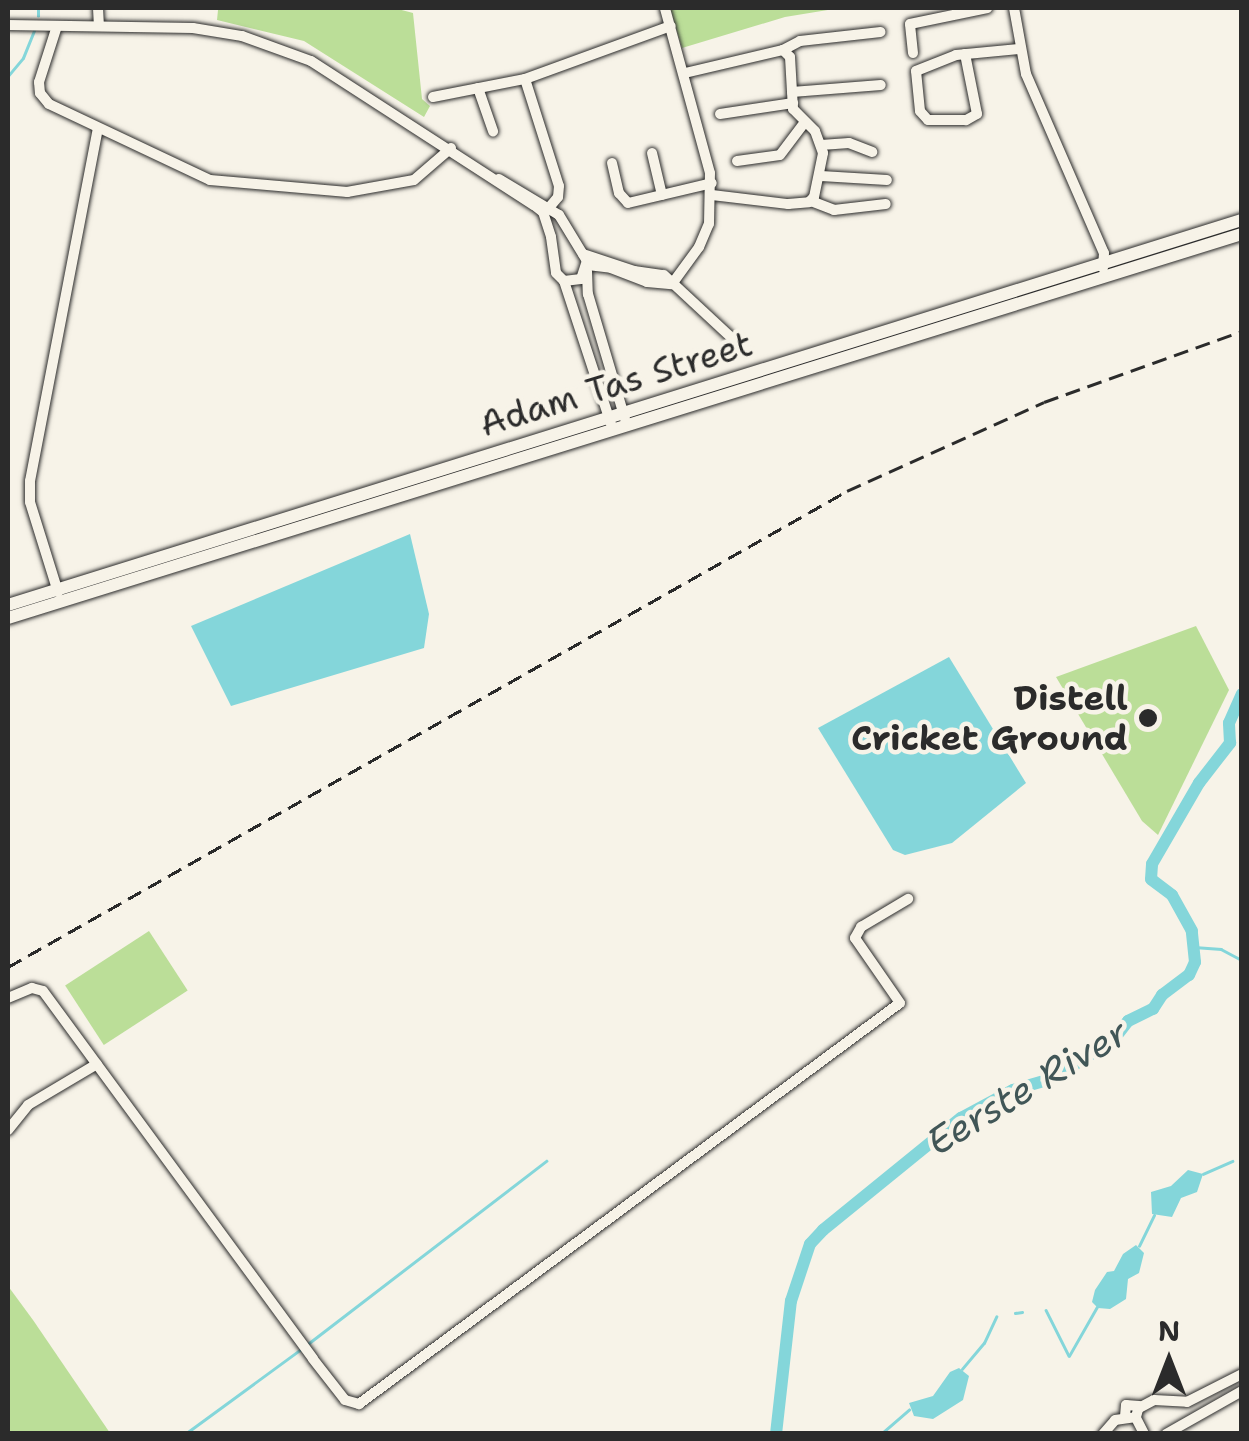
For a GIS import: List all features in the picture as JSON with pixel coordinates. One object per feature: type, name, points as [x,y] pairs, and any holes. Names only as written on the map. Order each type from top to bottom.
[{"type":"main road","name":"Adam Tas Street","points":[[8,618],[59,596],[1242,220]]},
{"type":"main road","name":"Adam Tas Street","points":[[1108,264],[1242,234]]},
{"type":"main road","name":"Adam Tas Street","points":[[8,605],[59,596]]},
{"type":"street","points":[[98,8],[99,26]]},
{"type":"street","points":[[665,8],[712,189],[708,224],[693,257],[672,284]]},
{"type":"street","points":[[913,53],[910,24],[987,8]]},
{"type":"street","points":[[1014,8],[1019,49],[1108,264]]},
{"type":"street","points":[[11,25],[193,28],[262,42],[325,68],[499,179],[546,210],[584,260],[588,294],[625,419]]},
{"type":"street","points":[[57,26],[40,92],[52,106],[210,180],[330,194],[414,180],[450,148]]},
{"type":"street","points":[[433,97],[525,78],[671,26]]},
{"type":"street","points":[[685,74],[783,50],[800,40],[880,32]]},
{"type":"street","points":[[965,54],[976,93],[976,116],[928,120],[920,110],[916,72],[965,54],[1019,49]]},
{"type":"street","points":[[783,50],[790,56],[794,112],[821,145],[821,176],[811,201]]},
{"type":"street","points":[[525,78],[559,186],[546,210],[556,272],[564,281],[611,423]]},
{"type":"street","points":[[720,114],[792,97],[881,84]]},
{"type":"street","points":[[478,88],[493,130]]},
{"type":"street","points":[[737,161],[780,154],[806,122]]},
{"type":"street","points":[[59,596],[30,502],[30,481],[98,129]]},
{"type":"street","points":[[821,145],[849,143],[872,152]]},
{"type":"street","points":[[652,153],[662,196]]},
{"type":"street","points":[[612,163],[622,198],[636,203],[712,189],[788,204],[811,201],[834,210],[886,204]]},
{"type":"street","points":[[821,176],[887,180]]},
{"type":"street","points":[[555,261],[567,249],[584,260],[647,282],[672,284]]},
{"type":"street","points":[[584,260],[664,274],[693,257]]},
{"type":"street","points":[[564,281],[576,282],[584,260]]},
{"type":"street","points":[[664,274],[731,338]]},
{"type":"street","points":[[8,998],[32,988],[44,991],[324,1373],[345,1400],[359,1404],[900,1003],[855,938],[861,928],[908,900]]},
{"type":"street","points":[[8,1130],[24,1108],[97,1064]]},
{"type":"street","points":[[1103,1434],[1111,1422],[1134,1414],[1154,1400],[1183,1404],[1242,1374]]},
{"type":"street","points":[[1166,1434],[1242,1390]]},
{"type":"street","points":[[1134,1414],[1144,1434]]},
{"type":"green space","points":[[394,8],[413,13],[422,99],[430,106],[424,117],[304,41],[217,20],[218,10]]},
{"type":"green space","points":[[670,8],[840,8],[785,17],[682,48]]},
{"type":"green space","name":"Distell Cricket Ground","points":[[1196,626],[1229,690],[1158,835],[1142,821],[1056,677]]},
{"type":"green space","points":[[149,931],[188,991],[104,1045],[65,985]]},
{"type":"green space","points":[[8,1286],[33,1320],[110,1433],[8,1433]]},
{"type":"water","points":[[410,534],[429,614],[424,648],[231,706],[191,626]]},
{"type":"water","points":[[949,657],[1026,783],[952,843],[905,855],[893,850],[818,728]]},
{"type":"water","points":[[1188,1170],[1203,1174],[1197,1192],[1181,1198],[1172,1217],[1152,1214],[1151,1192],[1171,1186]]},
{"type":"water","points":[[1136,1245],[1144,1253],[1139,1273],[1128,1279],[1126,1299],[1110,1309],[1098,1308],[1092,1302],[1095,1290],[1107,1272],[1114,1271],[1123,1254]]},
{"type":"water","points":[[959,1368],[969,1376],[963,1400],[933,1419],[914,1416],[909,1403],[933,1396],[950,1372]]},
{"type":"waterway","points":[[38,8],[38,16]]},
{"type":"waterway","points":[[8,76],[23,58],[34,31]]},
{"type":"waterway","name":"Eerste River","points":[[776,1434],[791,1301],[810,1244],[961,1118],[1013,1090],[1054,1078],[1114,1039],[1128,1021],[1153,1009],[1162,995],[1189,975],[1195,962],[1192,931],[1172,895],[1151,879],[1152,864],[1199,783],[1230,743],[1229,723],[1242,694]]},
{"type":"waterway","points":[[1194,947],[1221,949],[1242,960]]},
{"type":"waterway","points":[[309,1343],[546,1161]]},
{"type":"waterway","points":[[1203,1174],[1232,1161]]},
{"type":"waterway","points":[[1139,1246],[1154,1215]]},
{"type":"waterway","points":[[1046,1310],[1069,1356],[1097,1307]]},
{"type":"waterway","points":[[1015,1313],[1022,1312]]},
{"type":"waterway","points":[[962,1369],[984,1343],[996,1317]]},
{"type":"waterway","points":[[185,1434],[301,1349]]},
{"type":"waterway","points":[[881,1434],[909,1410]]},
{"type":"railway","points":[[8,967],[847,491],[1044,402],[1242,331]]},
{"type":"place","name":"Distell Cricket Ground","points":[[1148,718]]}]
